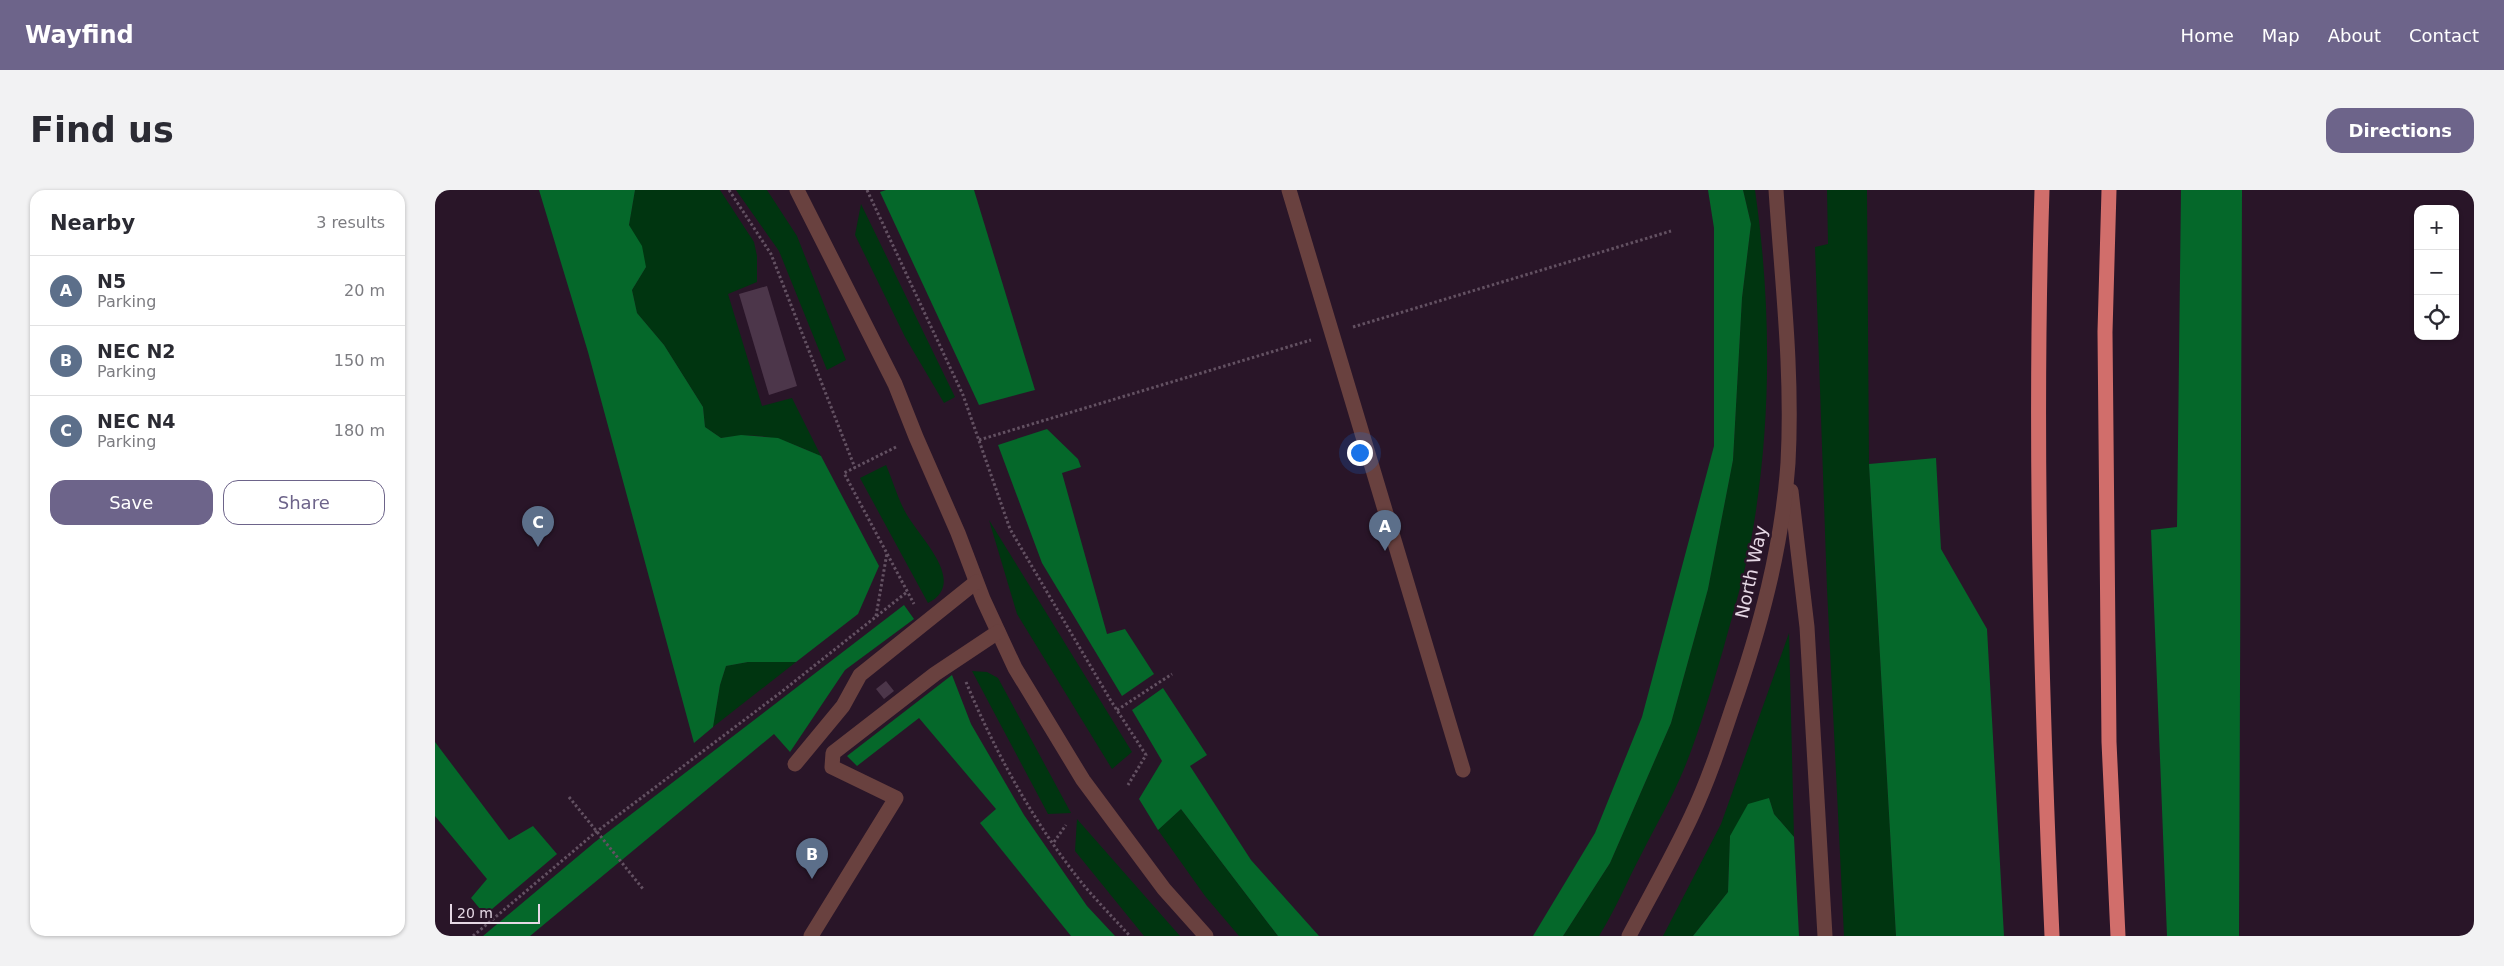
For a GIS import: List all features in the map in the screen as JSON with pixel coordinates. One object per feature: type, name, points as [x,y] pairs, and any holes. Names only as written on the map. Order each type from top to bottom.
[{"type":"highway","points":[[2041,190],[2037,349],[2044,755],[2052,936]]},
{"type":"highway","points":[[2109,190],[2105,332],[2109,723],[2118,936]]},
{"type":"street","points":[[799,190],[895,384],[915,437],[958,533],[976,582],[1015,668],[1083,780],[1165,889],[1206,936]]},
{"type":"street","points":[[1289,190],[1463,770]]},
{"type":"street","name":"North Way","points":[[1629,936],[1693,815],[1749,661],[1771,580],[1781,522],[1787,463],[1788,334],[1776,190]]},
{"type":"street","points":[[1787,463],[1807,626],[1825,936]]},
{"type":"street","points":[[795,764],[843,706],[861,675],[976,582]]},
{"type":"street","points":[[811,936],[896,798],[832,767],[833,753],[935,674],[998,632]]},
{"type":"path","points":[[729,190],[771,254],[855,468]]},
{"type":"path","points":[[867,190],[963,395],[1010,529],[1145,755],[1128,785]]},
{"type":"path","points":[[915,437],[844,473],[925,623]]},
{"type":"path","points":[[876,617],[887,553]]},
{"type":"path","points":[[473,936],[596,832],[907,592]]},
{"type":"path","points":[[957,660],[996,748],[1038,821],[1085,887],[1129,936]]},
{"type":"path","points":[[1117,710],[1172,674]]},
{"type":"path","points":[[569,797],[643,889]]},
{"type":"path","points":[[1053,842],[1066,825]]},
{"type":"green space","points":[[539,190],[635,190],[629,225],[642,246],[646,267],[632,290],[637,313],[664,345],[703,407],[705,427],[721,438],[741,435],[778,438],[821,456],[879,566],[858,614],[796,662],[748,662],[726,666],[720,685],[713,727],[694,743],[588,352]]},
{"type":"green space","points":[[635,190],[720,190],[754,242],[757,256],[757,282],[728,294],[762,406],[792,398],[821,456],[784,441],[762,436],[750,435],[721,438],[705,427],[703,407],[664,345],[637,313],[632,290],[646,267],[629,225]]},
{"type":"green space","points":[[736,190],[767,190],[797,236],[846,360],[827,370],[779,251]]},
{"type":"green space","points":[[886,190],[974,190],[1035,390],[979,405],[880,192]]},
{"type":"green space","points":[[1708,190],[1743,190],[1751,224],[1742,298],[1733,460],[1708,589],[1671,723],[1610,863],[1563,936],[1533,936],[1595,833],[1642,717],[1714,446],[1714,228]]},
{"type":"green space","points":[[1743,190],[1755,190],[1764,274],[1767,360],[1764,445],[1753,529],[1743,575],[1700,725],[1684,769],[1669,801],[1599,936],[1563,936],[1610,863],[1671,723],[1708,589],[1733,460],[1742,298],[1751,224]]},
{"type":"green space","points":[[1827,190],[1867,190],[1869,464],[1896,936],[1844,936],[1827,589],[1815,247],[1828,244]]},
{"type":"green space","points":[[2181,190],[2242,190],[2239,936],[2167,936],[2151,530],[2177,527]]},
{"type":"green space","points":[[861,204],[955,397],[944,403],[905,337],[855,235]]},
{"type":"green space","points":[[1047,429],[1078,459],[1081,467],[1062,473],[1107,634],[1125,629],[1154,674],[1122,696],[1042,563],[998,445]]},
{"type":"green space","points":[[1936,458],[1941,549],[1987,629],[2004,936],[1896,936],[1869,464]]},
{"type":"green space","points":[[886,465],[904,509],[938,560],[943,573],[944,584],[939,594],[928,603],[860,478]]},
{"type":"green space","points":[[989,520],[1132,752],[1112,769],[1017,614]]},
{"type":"green space","points":[[904,605],[914,619],[845,670],[790,752],[774,734],[530,936],[483,936],[595,842]]},
{"type":"green space","points":[[1789,633],[1794,837],[1774,814],[1769,798],[1730,836],[1728,892],[1693,936],[1663,936],[1721,824]]},
{"type":"green space","points":[[748,662],[796,662],[713,727],[720,685],[726,666]]},
{"type":"green space","points":[[972,671],[987,672],[998,678],[1071,813],[1048,814]]},
{"type":"green space","points":[[952,675],[971,724],[1024,815],[1087,906],[1115,936],[1071,936],[980,823],[996,809],[919,718],[857,766],[847,756]]},
{"type":"green space","points":[[1163,688],[1207,755],[1190,766],[1251,860],[1319,936],[1278,936],[1181,809],[1158,830],[1139,799],[1162,761],[1132,710]]},
{"type":"green space","points":[[435,742],[509,840],[533,826],[557,854],[485,915],[471,898],[487,879],[435,816]]},
{"type":"green space","points":[[1769,798],[1774,814],[1794,837],[1799,936],[1693,936],[1728,892],[1730,836],[1748,804]]},
{"type":"green space","points":[[1181,809],[1278,936],[1239,936],[1205,896],[1158,830]]},
{"type":"green space","points":[[1077,819],[1180,936],[1144,936],[1075,851]]},
{"type":"building","points":[[767,286],[797,386],[769,395],[739,294]]},
{"type":"building","points":[[886,681],[894,691],[884,699],[876,689]]},
{"type":"place","name":"NEC N4","points":[[538,547]]},
{"type":"place","name":"N5","points":[[1385,551]]},
{"type":"place","name":"NEC N2","points":[[812,879]]}]
